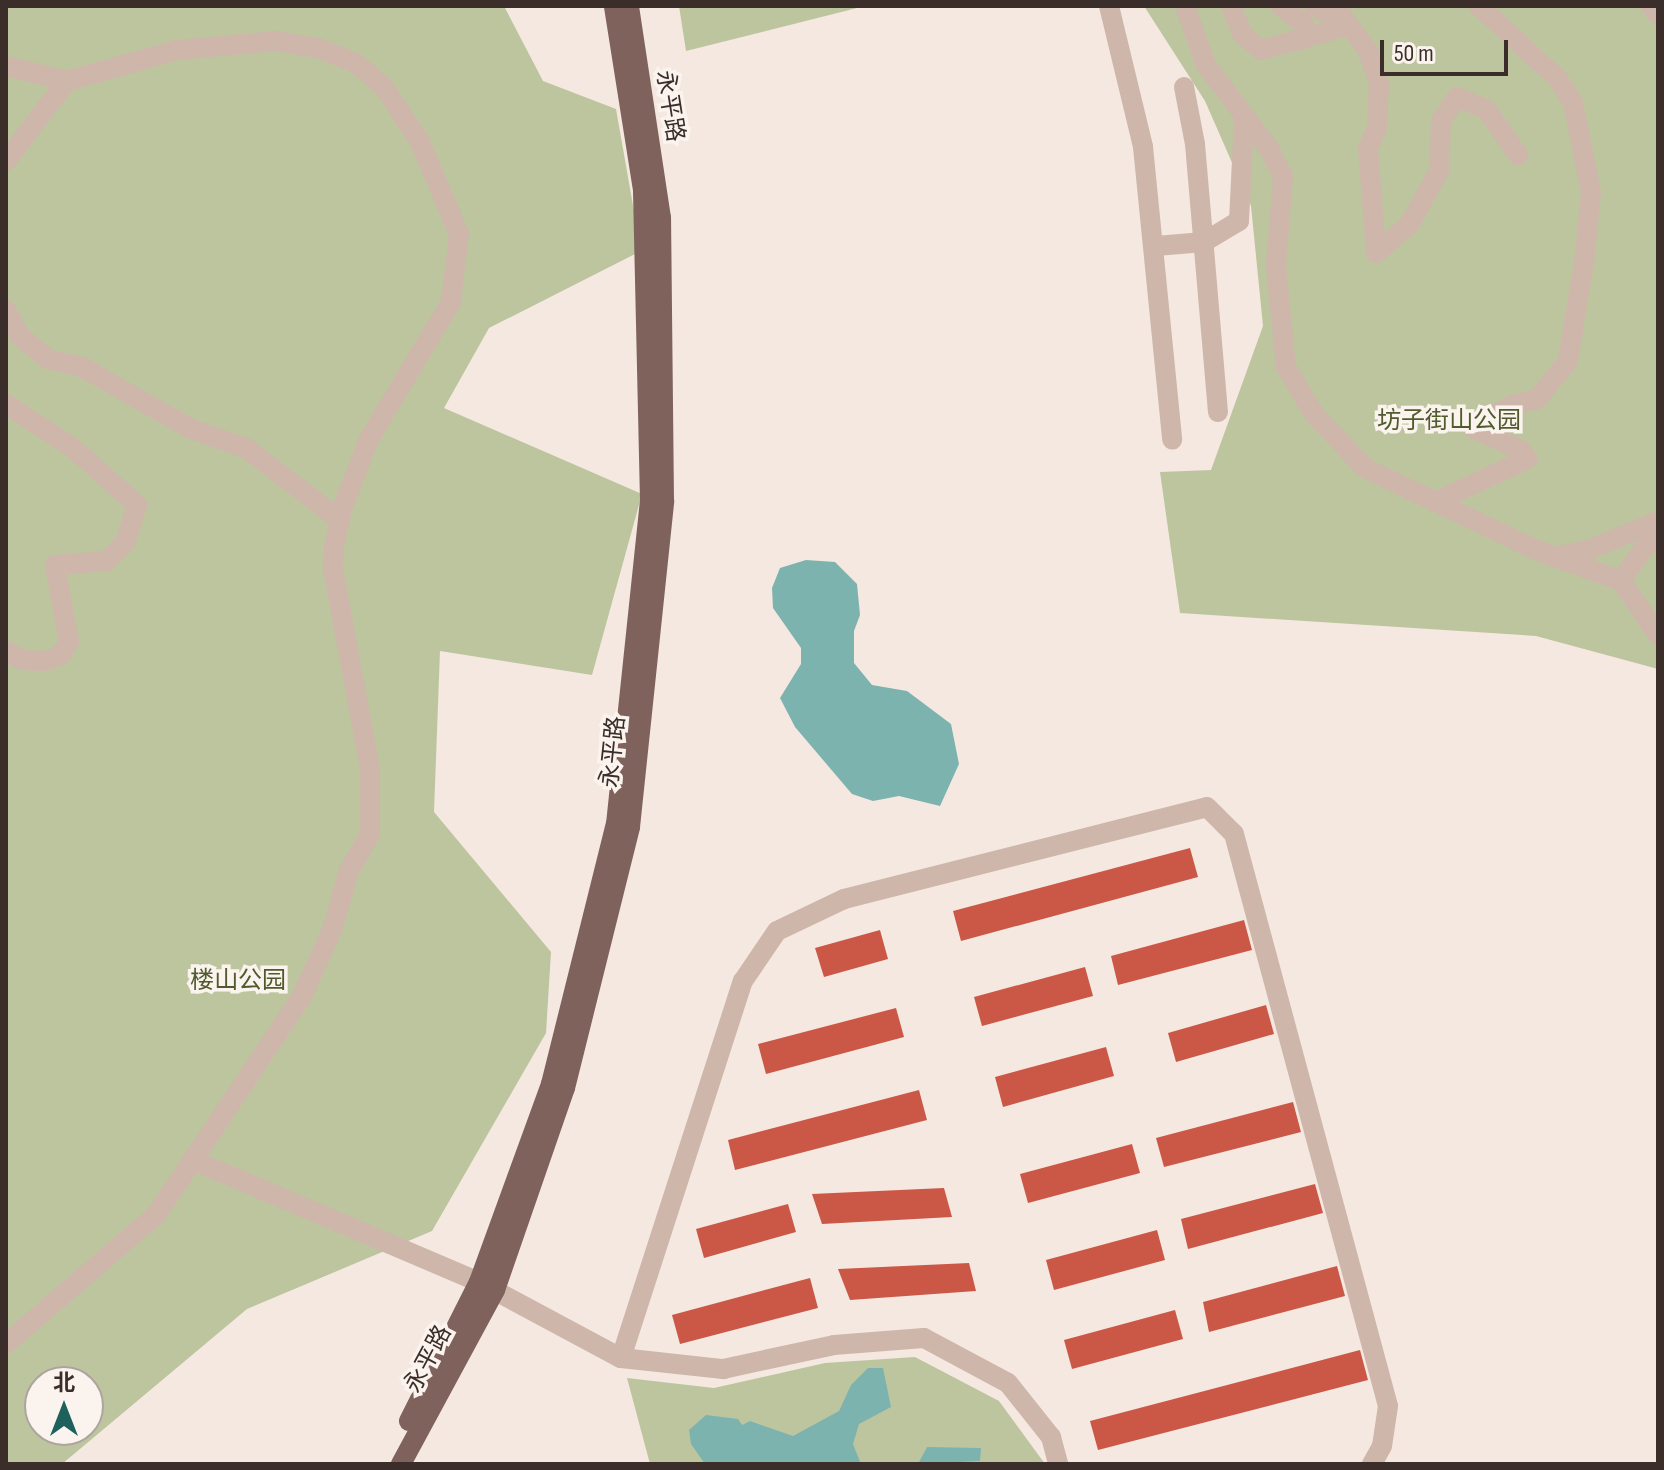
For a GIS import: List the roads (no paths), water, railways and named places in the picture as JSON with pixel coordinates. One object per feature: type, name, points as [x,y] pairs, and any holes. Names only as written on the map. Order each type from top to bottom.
[{"type":"main road","name":"永平路","points":[[387,1464],[487,1286],[551,1084],[616,824],[650,500],[643,190],[614,6]]},
{"type":"main road","name":"永平路","points":[[401,1464],[487,1286],[565,1088],[630,827],[664,501],[661,218],[629,6]]},
{"type":"street","points":[[1109,6],[1143,147],[1156,246],[1172,440]]},
{"type":"street","points":[[1185,6],[1206,65],[1283,176],[1276,266],[1286,367],[1314,414],[1365,468],[1552,557],[1621,581],[1658,635]]},
{"type":"street","points":[[1231,6],[1243,35],[1261,50],[1347,26]]},
{"type":"street","points":[[1281,6],[1303,23],[1302,40]]},
{"type":"street","points":[[1281,6],[1295,6]]},
{"type":"street","points":[[1315,6],[1347,26]]},
{"type":"street","points":[[1335,6],[1368,51],[1379,83],[1377,128],[1368,148],[1376,253],[1409,225],[1439,171],[1441,121],[1444,109],[1457,97],[1487,110],[1518,155]]},
{"type":"street","points":[[1435,502],[1527,459],[1473,428],[1512,405],[1537,399],[1568,361],[1585,255],[1591,192],[1573,103],[1558,79],[1479,6]]},
{"type":"street","points":[[1651,6],[1658,15]]},
{"type":"street","points":[[6,66],[67,81],[135,59],[234,41],[318,48],[356,63],[384,87],[420,142],[451,205],[459,234],[458,279],[451,302],[369,439],[339,519],[333,569],[370,769],[370,834],[349,871],[332,930],[301,998],[157,1214],[6,1344]]},
{"type":"street","points":[[6,161],[67,81]]},
{"type":"street","points":[[1184,87],[1204,242],[1218,412]]},
{"type":"street","points":[[1156,246],[1204,242],[1239,221],[1244,117]]},
{"type":"street","points":[[6,310],[20,336],[47,359],[82,367],[191,429],[246,448],[339,519]]},
{"type":"street","points":[[6,404],[73,448],[137,505],[126,541],[107,561],[55,565],[69,642],[61,655],[45,661],[22,660],[6,651]]},
{"type":"street","points":[[1552,557],[1588,550],[1658,521]]},
{"type":"street","points":[[1621,581],[1658,528]]},
{"type":"street","points":[[621,1358],[743,981],[777,931],[844,899],[1207,807],[1234,834],[1388,1406],[1382,1446],[1372,1464]]},
{"type":"street","points":[[193,1160],[487,1286],[621,1358],[723,1369],[834,1345],[924,1338],[1008,1383],[1051,1437],[1058,1464]]},
{"type":"water","points":[[806,560],[835,562],[857,584],[860,615],[854,631],[854,663],[872,685],[907,691],[951,724],[959,764],[940,806],[899,796],[873,801],[852,794],[795,727],[780,698],[801,664],[801,648],[773,608],[772,588],[780,568]]},
{"type":"water","points":[[868,1368],[883,1368],[891,1407],[859,1424],[853,1444],[861,1464],[705,1464],[691,1444],[689,1430],[706,1415],[738,1419],[742,1425],[750,1421],[793,1436],[839,1411],[851,1385]]},
{"type":"water","points":[[927,1447],[981,1448],[980,1461],[918,1464]]},
{"type":"park label","name":"坊子街山公园","points":[[1449,421]]},
{"type":"park label","name":"楼山公园","points":[[238,981]]}]
